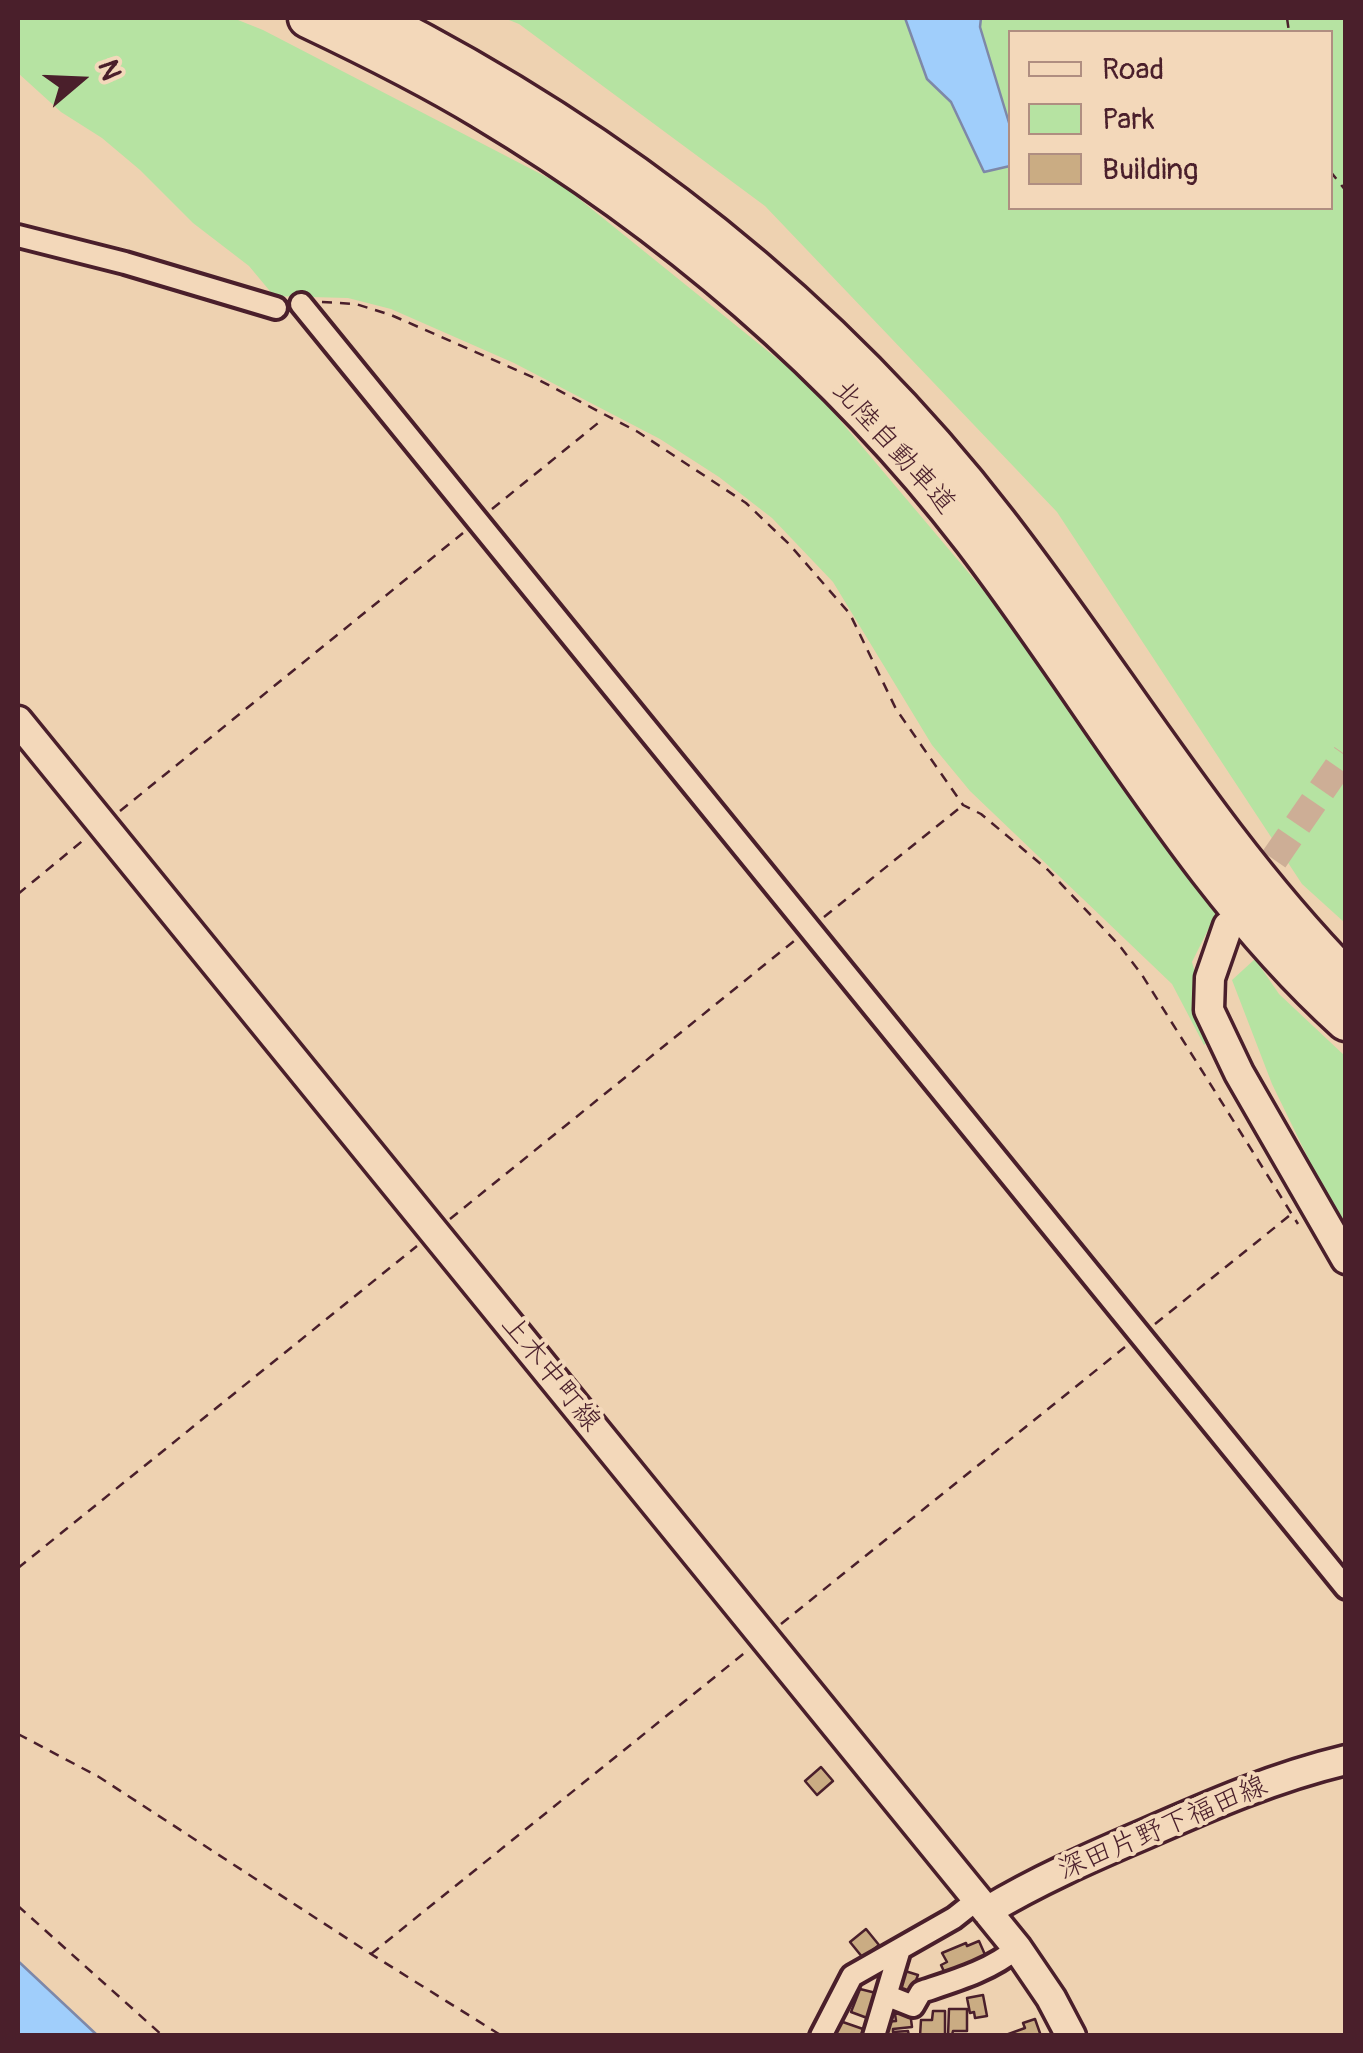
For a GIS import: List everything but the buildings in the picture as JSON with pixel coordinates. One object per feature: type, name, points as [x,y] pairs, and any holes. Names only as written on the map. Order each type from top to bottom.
[{"type":"highway","name":"北陸自動車道","points":[[308,18],[462,97],[560,157],[638,211],[784,333],[865,413],[970,536],[1210,868],[1269,942],[1346,1021]]},
{"type":"highway","name":"北陸自動車道","points":[[374,18],[488,78],[574,132],[730,248],[821,328],[937,450],[997,523],[1235,854],[1291,923],[1346,980]]},
{"type":"main road","name":"上木中町線","points":[[18,721],[1017,1948],[1071,2036]]},
{"type":"main road","points":[[1228,926],[1210,978],[1210,1010],[1239,1072],[1346,1259]]},
{"type":"main road","name":"深田片野下福田線","points":[[982,1905],[1219,1801],[1346,1760]]},
{"type":"street","points":[[18,236],[110,258],[276,308]]},
{"type":"street","points":[[302,304],[1346,1588]]},
{"type":"street","points":[[822,2036],[852,1976],[982,1905]]},
{"type":"street","points":[[888,1996],[914,2006],[921,1992],[1003,1960],[1017,1948]]},
{"type":"street","points":[[874,2036],[900,1950]]},
{"type":"path","points":[[302,304],[356,304],[391,315],[537,379],[638,432],[746,503],[790,544],[850,614],[896,709],[963,805],[982,814],[1048,870],[1119,945],[1181,1034],[1300,1226]]},
{"type":"path","points":[[18,894],[605,418]]},
{"type":"path","points":[[18,1568],[963,805]]},
{"type":"path","points":[[370,1954],[1290,1215]]},
{"type":"path","points":[[18,1734],[100,1777],[502,2036]]},
{"type":"path","points":[[18,1906],[164,2036]]},
{"type":"green space","points":[[18,18],[233,18],[263,30],[562,185],[811,386],[995,604],[1218,910],[1192,962],[1214,1039],[1204,1045],[1172,984],[970,791],[932,745],[833,582],[772,518],[660,439],[514,363],[391,309],[348,298],[274,296],[249,266],[193,223],[140,170],[102,138],[61,112],[18,73]]},
{"type":"green space","points":[[504,18],[905,18],[927,79],[951,102],[984,171],[1008,166],[1008,210],[1333,210],[1333,30],[1008,30],[1008,119],[980,27],[981,18],[1345,18],[1345,923],[1302,884],[1057,512],[765,206],[519,24]]},
{"type":"green space","points":[[1255,959],[1279,994],[1345,1056],[1345,1234],[1272,1084],[1232,980]]},
{"type":"water","points":[[905,18],[981,18],[980,27],[1008,119],[1008,166],[984,172],[951,102],[927,79]]},
{"type":"water","points":[[18,1961],[97,2035],[18,2035]]},
{"type":"tunnel","points":[[1250,894],[1346,755]]}]
